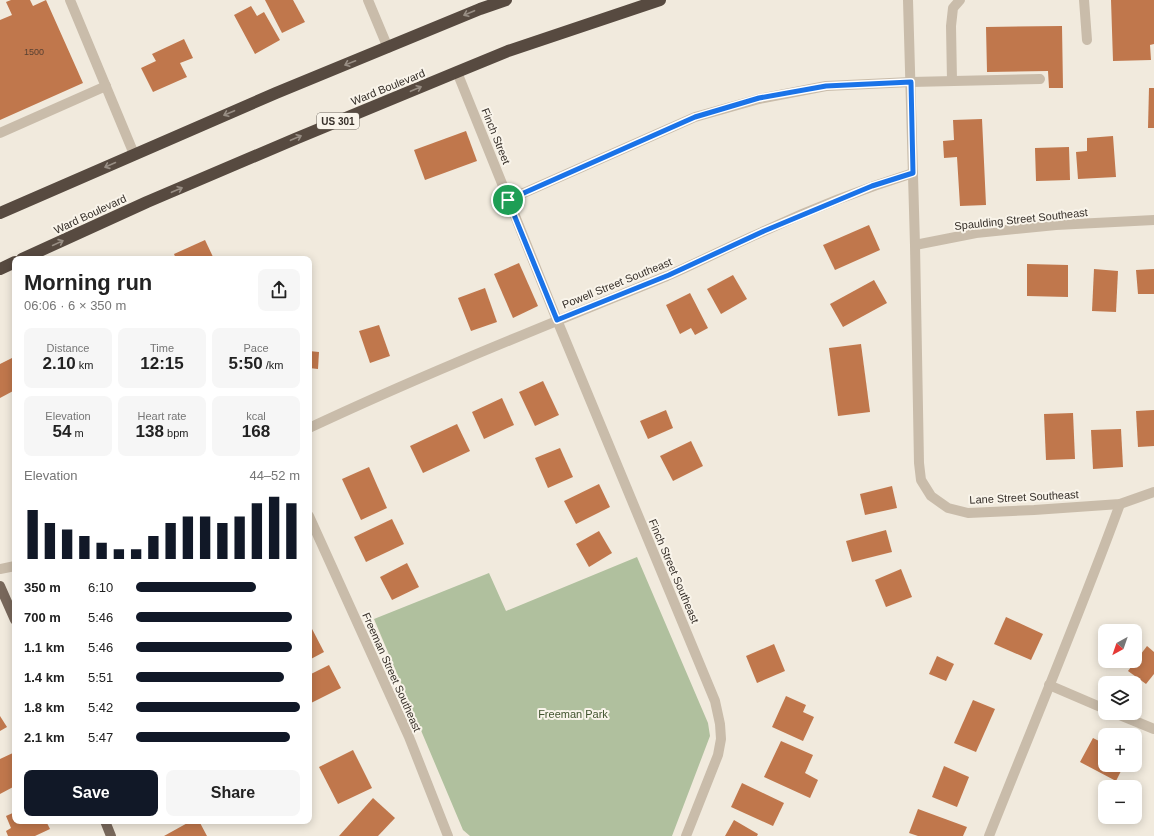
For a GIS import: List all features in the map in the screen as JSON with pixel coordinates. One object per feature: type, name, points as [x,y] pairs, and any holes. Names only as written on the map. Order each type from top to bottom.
[{"type":"highway","points":[[0,213],[276,93],[480,9],[506,0]]},
{"type":"highway","name":"Ward Boulevard","points":[[29,256],[168,193],[508,51],[660,0]]},
{"type":"highway","points":[[0,269],[12,263]]},
{"type":"main road","points":[[0,586],[12,613]]},
{"type":"main road","points":[[106,824],[111,836]]},
{"type":"street","points":[[70,0],[134,154]]},
{"type":"street","points":[[368,0],[388,48]]},
{"type":"street","name":"Lane Street Southeast","points":[[908,0],[919,463],[921,480],[931,496],[948,508],[968,512],[1034,510],[1120,504],[1154,492]]},
{"type":"street","points":[[952,81],[951,26],[953,8],[960,0]]},
{"type":"street","points":[[1084,0],[1087,40]]},
{"type":"street","name":"Finch Street","points":[[457,72],[557,320]]},
{"type":"street","points":[[508,200],[695,117],[759,98],[826,86],[911,82],[1040,79]]},
{"type":"street","points":[[0,133],[106,86]]},
{"type":"street","name":"Powell Street Southeast","points":[[312,427],[376,397],[557,320],[669,275],[764,231],[872,186],[913,173]]},
{"type":"street","name":"Spaulding Street Southeast","points":[[915,245],[976,233],[1056,225],[1154,220]]},
{"type":"street","name":"Finch Street Southeast","points":[[557,320],[715,701],[720,724],[721,739],[718,755],[686,836]]},
{"type":"street","points":[[989,836],[1048,685],[1089,589],[1120,504]]},
{"type":"street","name":"Freeman Street Southeast","points":[[312,523],[409,737],[444,835]]},
{"type":"street","points":[[0,569],[12,567]]},
{"type":"street","points":[[1048,685],[1098,706]]},
{"type":"street","points":[[1132,720],[1154,729]]},
{"type":"green space","name":"Freeman Park","points":[[637,557],[708,723],[710,736],[672,836],[470,836],[463,830],[374,619],[489,573],[506,611]]},
{"type":"building","points":[[11,0],[30,0],[33,6],[46,0],[83,83],[0,120],[0,20],[12,15],[6,2]]},
{"type":"building","points":[[265,0],[293,0],[305,22],[282,33]]},
{"type":"building","points":[[1111,0],[1154,0],[1154,44],[1150,45],[1151,60],[1113,61]]},
{"type":"building","points":[[251,6],[257,16],[264,12],[280,40],[255,54],[234,15]]},
{"type":"building","points":[[1062,26],[1063,88],[1049,88],[1048,71],[987,72],[986,27]]},
{"type":"building","points":[[184,39],[193,58],[180,63],[187,77],[153,92],[141,68],[156,61],[152,54]]},
{"type":"building","points":[[1149,88],[1154,88],[1154,128],[1148,128]]},
{"type":"building","points":[[982,119],[986,205],[960,206],[957,157],[944,158],[943,141],[954,140],[953,120]]},
{"type":"building","points":[[466,131],[477,161],[425,180],[414,150]]},
{"type":"building","points":[[1113,136],[1116,177],[1078,179],[1076,152],[1087,151],[1087,138]]},
{"type":"building","points":[[1069,147],[1070,180],[1036,181],[1035,148]]},
{"type":"building","points":[[869,225],[880,250],[835,270],[823,245]]},
{"type":"building","points":[[205,240],[213,256],[175,256],[174,254]]},
{"type":"building","points":[[519,263],[538,306],[513,318],[494,274]]},
{"type":"building","points":[[1027,264],[1068,265],[1068,297],[1027,296]]},
{"type":"building","points":[[1094,269],[1118,271],[1116,312],[1092,311]]},
{"type":"building","points":[[1154,269],[1154,294],[1138,294],[1136,270]]},
{"type":"building","points":[[733,275],[747,299],[721,314],[707,289]]},
{"type":"building","points":[[874,280],[887,303],[843,327],[830,304]]},
{"type":"building","points":[[485,288],[497,322],[471,331],[458,298]]},
{"type":"building","points":[[690,293],[708,328],[695,335],[691,328],[680,334],[666,305]]},
{"type":"building","points":[[379,325],[390,356],[370,363],[359,331]]},
{"type":"building","points":[[861,344],[870,412],[838,416],[829,348]]},
{"type":"building","points":[[312,351],[319,352],[318,369],[312,368]]},
{"type":"building","points":[[12,358],[12,392],[0,398],[0,364]]},
{"type":"building","points":[[543,381],[559,415],[535,426],[519,392]]},
{"type":"building","points":[[502,398],[514,425],[484,439],[472,412]]},
{"type":"building","points":[[666,410],[673,428],[648,439],[640,421]]},
{"type":"building","points":[[1154,410],[1154,446],[1138,447],[1136,411]]},
{"type":"building","points":[[1073,413],[1075,459],[1046,460],[1044,414]]},
{"type":"building","points":[[457,424],[470,451],[423,473],[410,446]]},
{"type":"building","points":[[1121,429],[1123,467],[1093,469],[1091,430]]},
{"type":"building","points":[[691,441],[703,466],[673,481],[660,456]]},
{"type":"building","points":[[560,448],[573,477],[548,488],[535,458]]},
{"type":"building","points":[[369,467],[387,508],[361,520],[342,479]]},
{"type":"building","points":[[599,484],[610,507],[576,524],[564,501]]},
{"type":"building","points":[[892,486],[897,508],[865,515],[860,494]]},
{"type":"building","points":[[392,519],[404,544],[366,562],[354,537]]},
{"type":"building","points":[[886,530],[892,552],[852,562],[846,541]]},
{"type":"building","points":[[599,531],[612,553],[589,567],[576,544]]},
{"type":"building","points":[[407,563],[419,587],[392,600],[380,577]]},
{"type":"building","points":[[901,569],[912,597],[886,607],[875,580]]},
{"type":"building","points":[[1006,617],[1043,634],[1031,660],[994,644]]},
{"type":"building","points":[[312,629],[324,652],[312,658]]},
{"type":"building","points":[[774,644],[785,671],[757,683],[746,656]]},
{"type":"building","points":[[1147,646],[1154,652],[1154,674],[1146,684],[1142,681],[1142,676],[1135,676],[1128,671],[1130,668],[1142,668],[1142,653]]},
{"type":"building","points":[[937,656],[954,664],[946,681],[929,674]]},
{"type":"building","points":[[329,665],[341,688],[312,702],[312,674]]},
{"type":"building","points":[[786,696],[806,705],[803,712],[814,717],[803,741],[772,727]]},
{"type":"building","points":[[973,700],[995,709],[976,752],[954,743]]},
{"type":"building","points":[[0,716],[7,727],[0,731]]},
{"type":"building","points":[[1093,738],[1098,740],[1098,772],[1080,762]]},
{"type":"building","points":[[781,741],[813,755],[805,773],[818,780],[810,798],[764,777]]},
{"type":"building","points":[[353,750],[372,788],[338,804],[319,767]]},
{"type":"building","points":[[12,753],[12,788],[0,794],[0,759]]},
{"type":"building","points":[[944,766],[969,777],[957,807],[932,797]]},
{"type":"building","points":[[1099,772],[1120,772],[1116,780]]},
{"type":"building","points":[[742,783],[784,803],[773,826],[731,807]]},
{"type":"building","points":[[373,798],[395,818],[378,836],[339,836]]},
{"type":"building","points":[[918,809],[967,827],[963,836],[918,836],[909,833]]},
{"type":"building","points":[[12,813],[12,824],[48,824],[50,829],[35,836],[8,836],[6,831],[11,828],[6,816]]},
{"type":"building","points":[[734,820],[758,834],[757,836],[725,836]]},
{"type":"building","points":[[186,824],[201,824],[207,836],[164,836]]},
{"type":"route","points":[[911,82],[913,173],[872,186],[764,231],[669,275],[557,320],[508,200],[695,117],[759,98],[826,86],[911,82]]}]
